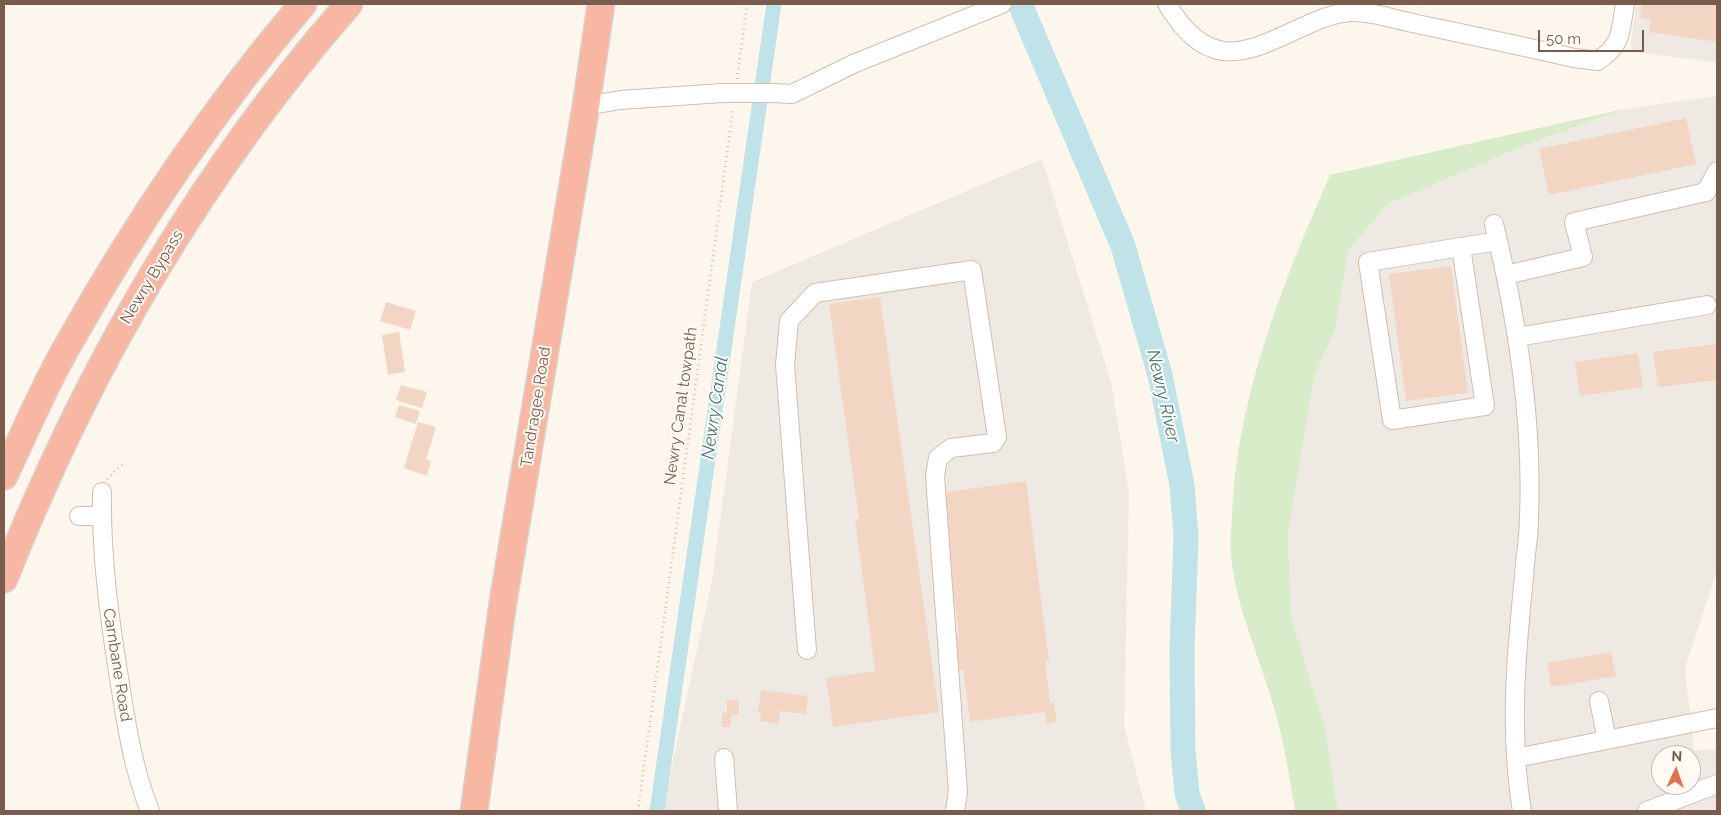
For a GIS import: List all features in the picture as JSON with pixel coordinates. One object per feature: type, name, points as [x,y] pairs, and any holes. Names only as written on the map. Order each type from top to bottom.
[{"type":"highway","points":[[4,476],[68,345],[150,210],[237,86],[303,4]]},
{"type":"highway","name":"Newry Bypass","points":[[4,579],[39,492],[73,419],[123,324],[160,260],[208,186],[270,101],[349,4]]},
{"type":"highway","name":"Tandragee Road","points":[[474,811],[505,592],[586,106],[600,4]]},
{"type":"street","points":[[1167,4],[1177,20],[1191,35],[1208,47],[1224,51],[1242,51],[1328,17],[1362,13],[1574,58],[1598,61],[1612,51],[1620,38],[1625,4]]},
{"type":"street","points":[[586,106],[620,100],[728,97],[773,93],[792,94],[853,64],[996,6]]},
{"type":"street","points":[[1506,275],[1583,257],[1574,222],[1706,192],[1717,171]]},
{"type":"street","points":[[1461,247],[1485,406],[1392,420],[1368,262],[1461,247],[1496,232],[1506,275],[1526,401],[1530,517],[1514,696],[1516,758],[1522,811]]},
{"type":"street","points":[[807,650],[785,365],[789,321],[815,293],[972,270],[997,437],[992,443],[951,448],[938,458],[935,476],[958,792],[958,807],[955,811]]},
{"type":"street","points":[[1517,337],[1707,306]]},
{"type":"street","name":"Carnbane Road","points":[[102,492],[105,590],[128,738],[142,792],[150,811]]},
{"type":"street","points":[[79,516],[102,516]]},
{"type":"street","points":[[1599,701],[1607,740]]},
{"type":"street","points":[[1516,758],[1717,718]]},
{"type":"street","points":[[724,758],[728,811]]},
{"type":"street","points":[[1646,811],[1717,784]]},
{"type":"path","points":[[737,82],[748,4]]},
{"type":"path","name":"Newry Canal towpath","points":[[638,811],[728,97]]},
{"type":"path","points":[[102,492],[106,481],[125,462]]},
{"type":"shaded area","points":[[1636,4],[1717,4],[1717,63],[1630,51]]},
{"type":"shaded area","points":[[1717,96],[1717,571],[1685,668],[1693,745],[1651,745],[1651,795],[1701,795],[1701,750],[1717,749],[1717,811],[1338,811],[1325,728],[1291,617],[1288,534],[1314,378],[1335,329],[1348,251],[1388,204],[1526,145],[1624,109]]},
{"type":"shaded area","points":[[1042,159],[1111,382],[1129,492],[1124,725],[1146,811],[664,811],[712,580],[752,282]]},
{"type":"green space","points":[[1624,109],[1526,145],[1388,204],[1348,251],[1335,329],[1314,378],[1288,534],[1291,617],[1325,728],[1338,811],[1295,811],[1275,711],[1238,595],[1230,540],[1236,470],[1243,426],[1253,383],[1265,340],[1280,298],[1312,215],[1330,175]]},
{"type":"building","points":[[1642,4],[1717,4],[1717,42],[1649,32],[1651,20],[1640,18]]},
{"type":"building","points":[[1686,118],[1696,164],[1549,195],[1539,149]]},
{"type":"building","points":[[1451,266],[1468,393],[1406,401],[1389,274]]},
{"type":"building","points":[[880,297],[939,712],[833,727],[826,678],[875,671],[855,519],[859,519],[829,304]]},
{"type":"building","points":[[386,302],[416,311],[410,330],[380,321]]},
{"type":"building","points":[[399,332],[405,372],[388,375],[382,335]]},
{"type":"building","points":[[1717,344],[1717,380],[1658,387],[1653,352]]},
{"type":"building","points":[[1638,353],[1643,387],[1580,396],[1575,362]]},
{"type":"building","points":[[401,385],[427,392],[422,408],[396,400]]},
{"type":"building","points":[[399,405],[420,411],[416,424],[395,417]]},
{"type":"building","points":[[418,422],[436,427],[426,460],[431,461],[427,476],[404,468]]},
{"type":"building","points":[[1026,481],[1049,661],[1045,661],[1050,703],[1054,702],[1057,722],[1047,724],[1045,712],[970,722],[963,669],[956,670],[951,636],[959,635],[940,493]]},
{"type":"building","points":[[1611,652],[1616,676],[1551,687],[1547,663]]},
{"type":"building","points":[[761,690],[808,696],[806,714],[780,711],[778,724],[760,721],[761,713],[758,713]]},
{"type":"building","points":[[727,700],[739,700],[739,715],[731,715],[730,727],[722,727],[722,713],[727,713]]},
{"type":"waterway","name":"Newry Canal","points":[[657,811],[774,4]]},
{"type":"waterway","name":"Newry River","points":[[1020,4],[1123,246],[1160,375],[1182,485],[1186,536],[1182,651],[1183,751],[1187,793],[1193,811]]}]
